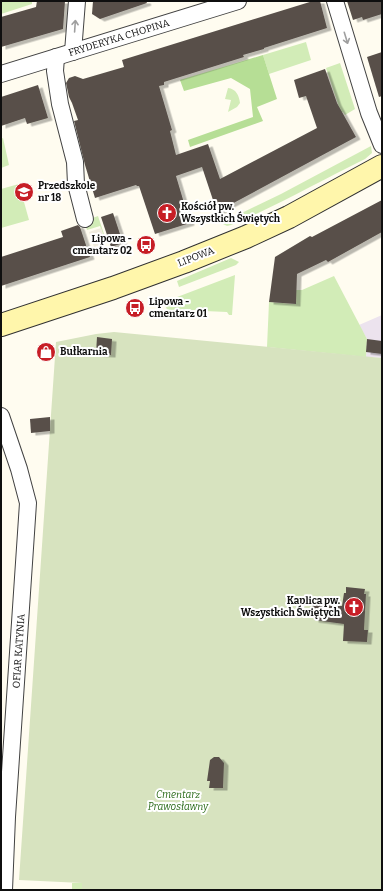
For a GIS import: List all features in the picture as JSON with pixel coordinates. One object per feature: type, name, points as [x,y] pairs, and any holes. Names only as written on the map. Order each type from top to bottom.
[{"type":"street","points":[[74,52],[77,1]]},
{"type":"street","name":"FRYDERYKA CHOPINA","points":[[1,74],[238,1]]},
{"type":"street","points":[[335,1],[369,113],[382,145]]},
{"type":"street","points":[[56,57],[55,71],[60,104],[75,162],[76,184],[85,219]]},
{"type":"street","name":"LIPOWA","points":[[1,325],[127,283],[246,237],[289,216],[382,166]]},
{"type":"street","name":"OFIAR KATYNIA","points":[[1,416],[19,469],[28,503],[7,817],[4,890]]},
{"type":"shaded area","points":[[101,228],[106,243],[94,247],[89,232]]},
{"type":"shaded area","points":[[382,315],[382,358],[366,357],[367,339],[359,325]]},
{"type":"green space","points":[[1,1],[32,1],[32,4],[1,14]]},
{"type":"green space","points":[[306,42],[311,60],[269,74],[263,55]]},
{"type":"green space","points":[[263,55],[277,99],[257,107],[263,121],[190,147],[188,140],[253,117],[250,89],[231,78],[184,91],[180,80]]},
{"type":"green space","points":[[340,63],[355,109],[345,115],[343,112],[341,113],[326,68]]},
{"type":"green space","points":[[228,88],[237,93],[240,103],[237,107],[228,112],[231,100],[225,99]]},
{"type":"green space","points":[[3,138],[9,165],[1,168],[1,139]]},
{"type":"green space","points":[[371,146],[372,153],[365,159],[282,202],[231,225],[227,226],[221,223],[281,194]]},
{"type":"green space","points":[[19,184],[29,220],[1,228],[1,189]]},
{"type":"green space","points":[[98,216],[107,243],[100,226],[87,230],[84,221]]},
{"type":"green space","points":[[231,258],[239,262],[236,265],[179,287],[177,281]]},
{"type":"green space","points":[[235,275],[232,315],[229,315],[227,312],[182,310],[168,312],[164,302]]},
{"type":"green space","points":[[334,276],[367,339],[366,357],[267,347],[269,302],[296,304],[296,290],[302,290]]},
{"type":"green space","name":"Cmentarz Prawosławny","points":[[114,332],[382,358],[382,890],[82,890],[82,883],[19,880],[56,342]]},
{"type":"green space","points":[[72,883],[83,883],[82,890],[72,890]]},
{"type":"building","points":[[37,1],[65,1],[63,29],[1,47],[1,17],[36,7]]},
{"type":"building","points":[[93,1],[146,1],[147,3],[100,19],[92,14]]},
{"type":"building","points":[[313,1],[320,1],[327,28],[243,55],[244,57],[164,82],[164,85],[159,86],[172,130],[170,131],[176,155],[208,144],[220,179],[317,128],[306,96],[299,98],[294,80],[325,69],[337,103],[356,137],[228,206],[228,208],[217,212],[202,167],[176,176],[190,223],[155,234],[139,186],[136,185],[95,198],[74,121],[78,120],[69,97],[66,83],[69,78],[75,76],[83,79],[124,67],[122,60]]},
{"type":"building","points":[[347,1],[382,1],[382,14],[363,20],[362,17],[353,20]]},
{"type":"building","points":[[382,52],[382,96],[379,97],[367,57]]},
{"type":"building","points":[[38,85],[48,118],[27,124],[25,118],[1,126],[1,97]]},
{"type":"building","points":[[382,200],[382,232],[328,262],[326,260],[297,274],[296,304],[269,302],[275,257],[310,236],[312,237]]},
{"type":"building","points":[[113,213],[123,243],[111,247],[101,217]]},
{"type":"building","points":[[78,225],[90,257],[1,286],[1,257],[63,237],[61,231]]},
{"type":"building","points":[[97,337],[112,339],[111,355],[96,354]]},
{"type":"building","points":[[367,339],[382,341],[382,354],[366,352]]},
{"type":"building","points":[[50,417],[50,431],[31,433],[30,419]]},
{"type":"building","name":"Kaplica pw. Wszystkich Świętych","points":[[346,587],[365,589],[364,630],[368,630],[367,642],[343,641],[344,624],[314,620],[315,614],[311,614],[313,602],[342,606],[344,593],[346,593]]},
{"type":"building","points":[[214,757],[219,757],[224,763],[223,788],[209,788],[210,781],[207,781],[210,760]]},
{"type":"place","name":"Przedszkole nr 18","points":[[24,192]]},
{"type":"place","name":"Kościół pw. Wszystkich Świętych","points":[[167,213]]},
{"type":"place","name":"Lipowa - cmentarz 02","points":[[146,245]]},
{"type":"place","name":"Lipowa - cmentarz 01","points":[[135,308]]},
{"type":"place","name":"Bułkarnia","points":[[46,352]]},
{"type":"place","name":"Kaplica pw. Wszystkich Świętych","points":[[354,607]]}]
